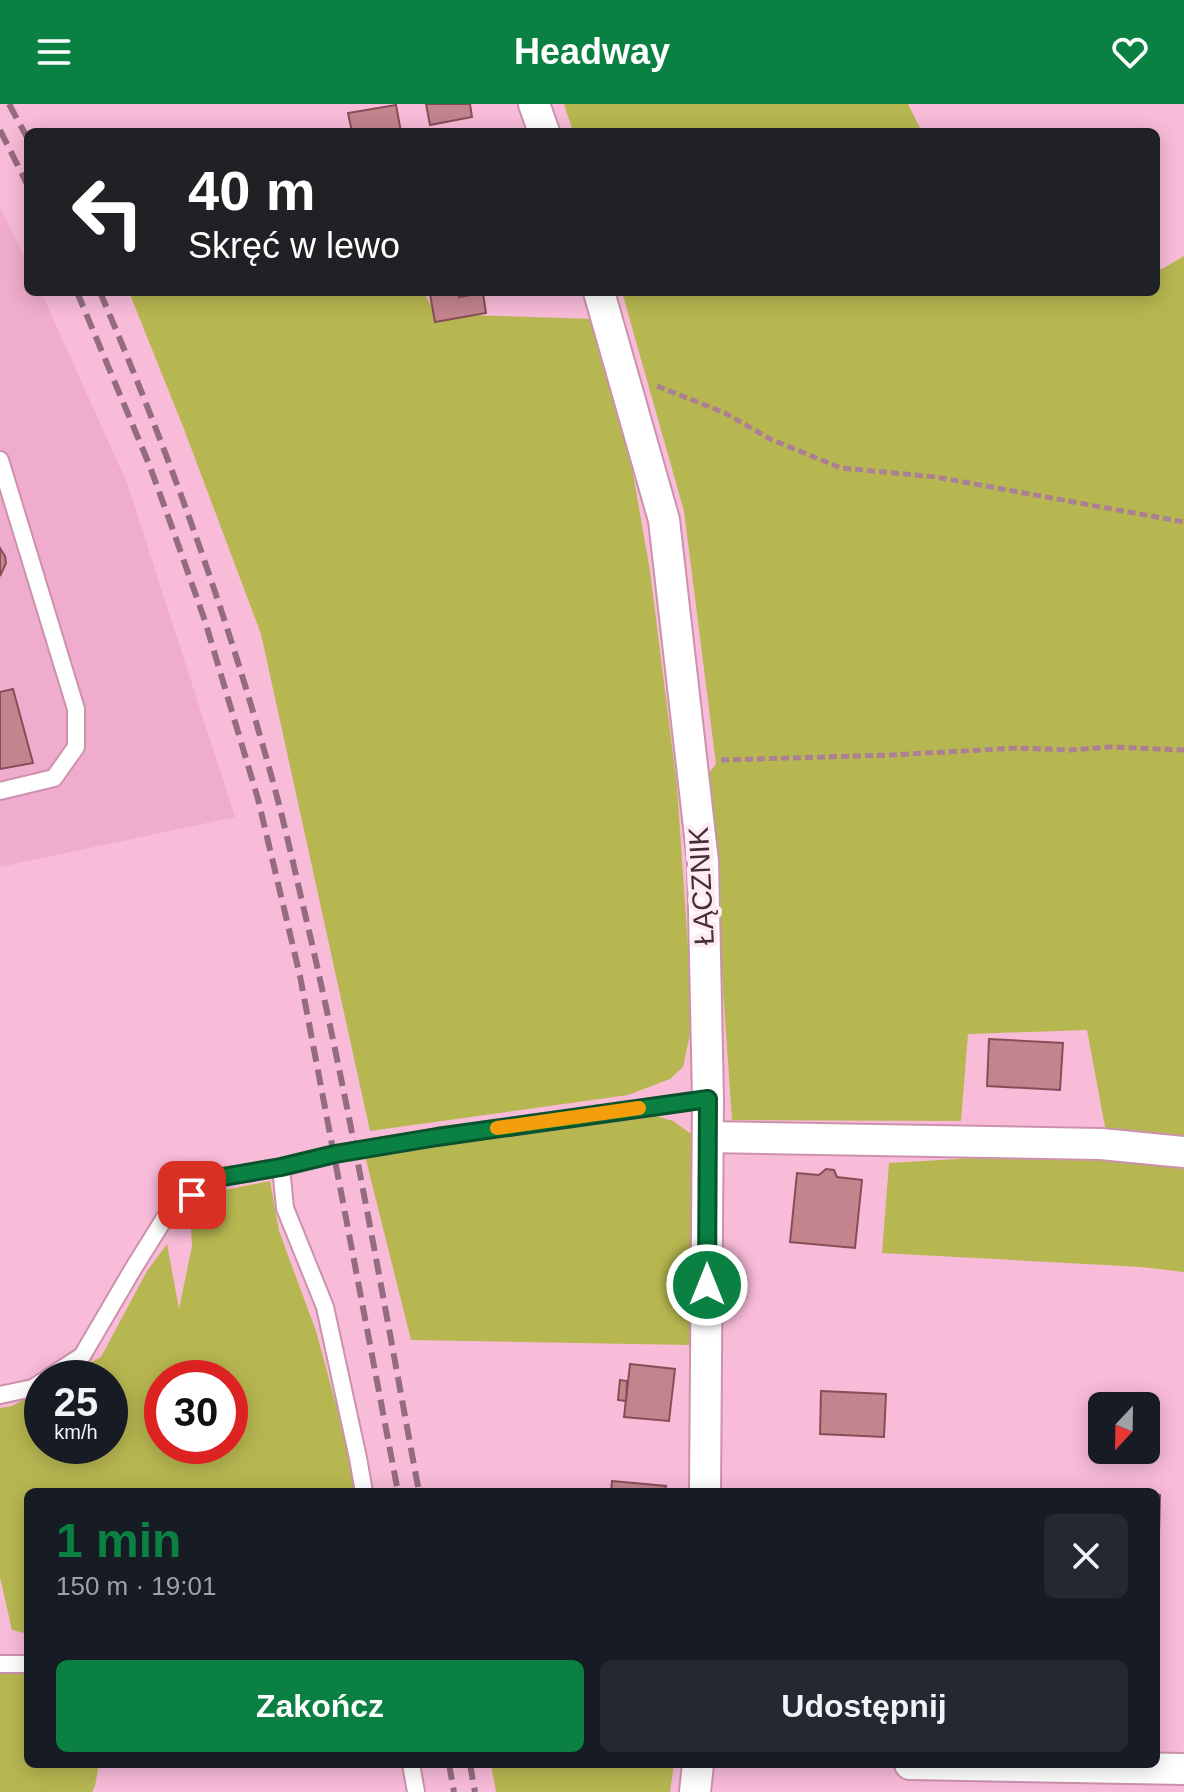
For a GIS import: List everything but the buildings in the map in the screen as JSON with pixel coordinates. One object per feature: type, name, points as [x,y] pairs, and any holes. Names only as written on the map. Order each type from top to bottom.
[{"type":"street","points":[[534,104],[543,128]]},
{"type":"street","name":"ŁĄCZNIK","points":[[600,296],[664,520],[703,862],[708,1099],[705,1488]]},
{"type":"street","points":[[708,1137],[1101,1144],[1184,1152]]},
{"type":"street","points":[[695,1792],[698,1768]]},
{"type":"street","points":[[1129,1768],[1184,1769]]},
{"type":"lane","points":[[0,460],[76,709],[76,747],[54,778],[0,791]]},
{"type":"lane","points":[[76,1360],[82,1356],[166,1216],[211,1179],[437,1137],[708,1099]]},
{"type":"lane","points":[[281,1167],[285,1208],[325,1307],[363,1488]]},
{"type":"lane","points":[[0,1395],[24,1390]]},
{"type":"lane","points":[[0,1664],[24,1664]]},
{"type":"lane","points":[[412,1768],[416,1792]]},
{"type":"path","points":[[624,383],[656,385],[725,413],[770,439],[841,468],[936,477],[1184,522]]},
{"type":"path","points":[[692,761],[1017,748],[1184,750]]},
{"type":"shaded area","points":[[564,104],[908,104],[920,128],[572,128]]},
{"type":"shaded area","points":[[0,207],[24,255],[24,296],[43,296],[127,483],[235,817],[0,867]]},
{"type":"shaded area","points":[[1184,256],[1184,1139],[1106,1132],[1087,1030],[968,1034],[961,1121],[732,1120],[708,774],[716,764],[684,511],[623,296],[1160,296],[1162,269]]},
{"type":"shaded area","points":[[131,296],[426,296],[435,314],[594,319],[625,428],[650,571],[677,786],[693,1020],[683,1067],[670,1079],[628,1095],[370,1131],[261,634]]},
{"type":"shaded area","points":[[657,1116],[673,1121],[694,1136],[690,1345],[411,1340],[365,1156]]},
{"type":"shaded area","points":[[1046,1154],[1184,1166],[1184,1272],[882,1253],[889,1163]]},
{"type":"shaded area","points":[[270,1181],[279,1231],[316,1331],[356,1488],[24,1488],[24,1633],[12,1630],[0,1577],[0,1408],[24,1400],[24,1464],[128,1464],[128,1360],[96,1360],[101,1357],[147,1271],[167,1244],[179,1309],[192,1246],[190,1208],[220,1191]]},
{"type":"shaded area","points":[[24,1671],[24,1768],[98,1768],[92,1792],[0,1792],[0,1672]]},
{"type":"shaded area","points":[[492,1768],[673,1768],[670,1792],[496,1792]]},
{"type":"railway","points":[[9,104],[24,132]]},
{"type":"railway","points":[[0,130],[24,178]]},
{"type":"railway","points":[[79,296],[149,464],[173,530],[205,621],[258,799],[300,976],[397,1488]]},
{"type":"railway","points":[[102,296],[151,415],[219,602],[276,793],[334,1045],[418,1488]]},
{"type":"railway","points":[[450,1768],[454,1792]]},
{"type":"railway","points":[[471,1768],[475,1792]]},
{"type":"slow traffic","points":[[497,1128],[639,1108]]},
{"type":"route","points":[[192,1195],[211,1179],[335,1154],[708,1099],[707,1285]]}]
